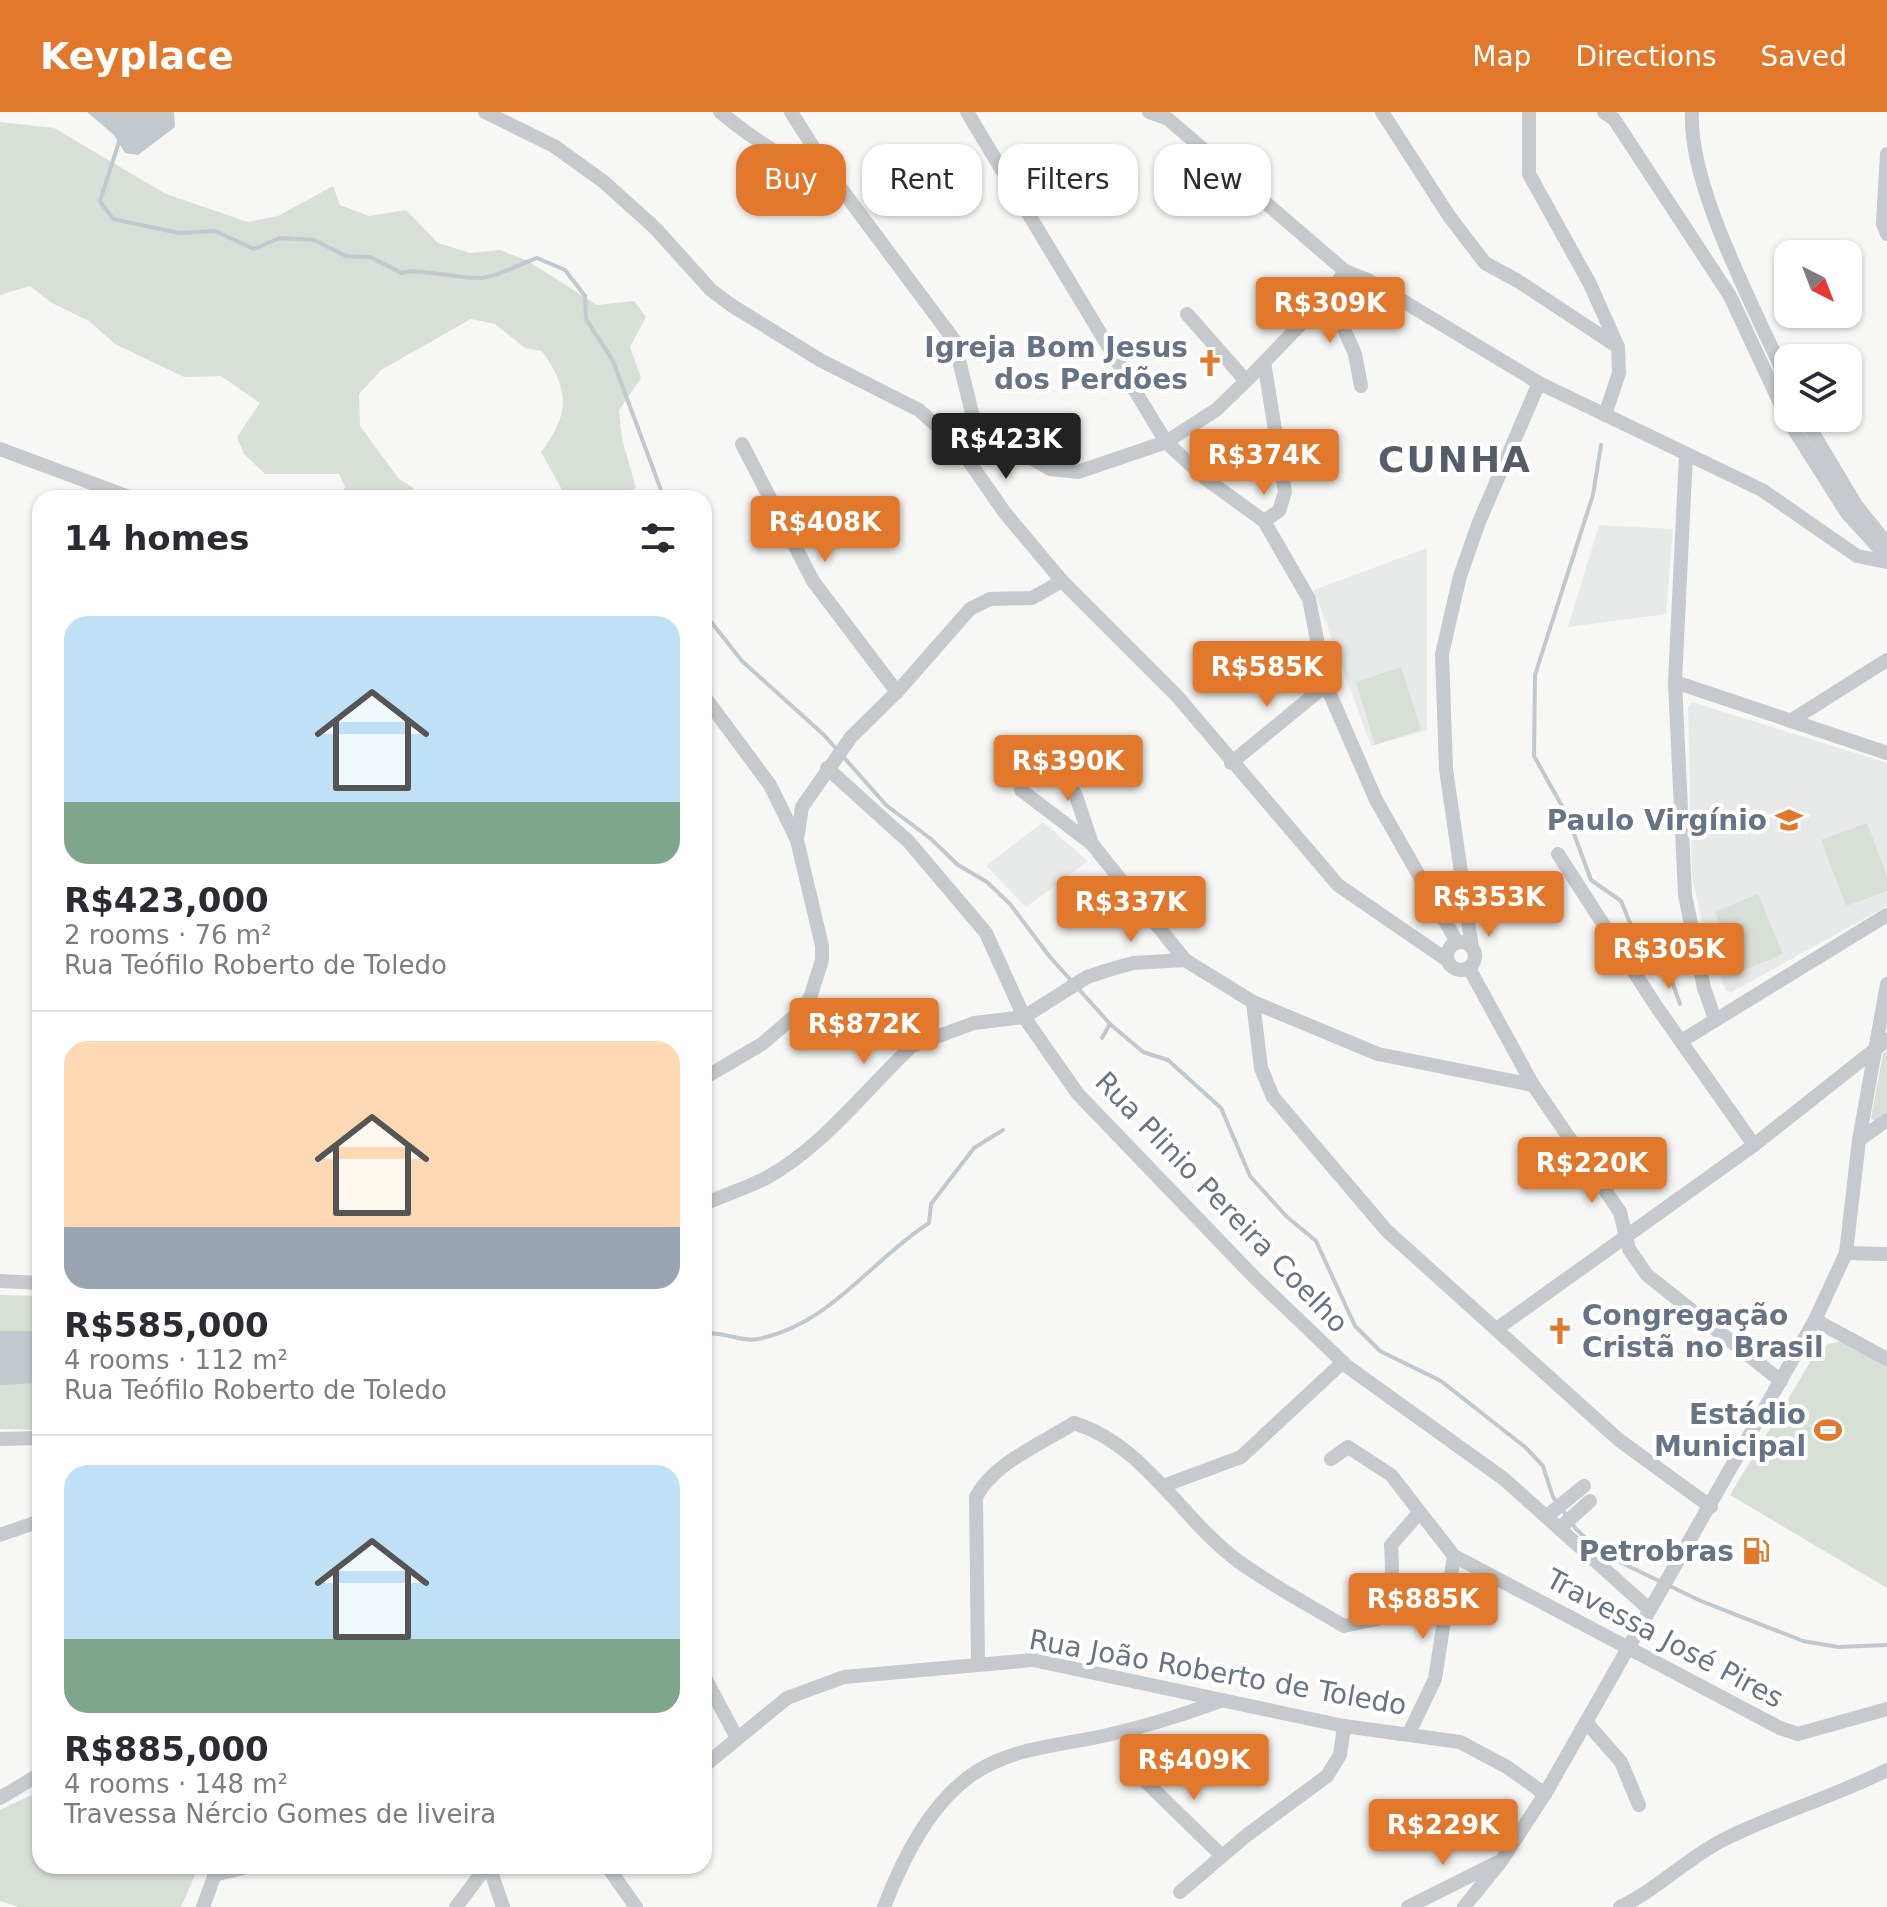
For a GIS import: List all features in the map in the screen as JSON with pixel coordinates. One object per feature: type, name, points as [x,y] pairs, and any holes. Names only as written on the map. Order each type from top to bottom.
[{"type":"street","points":[[485,112],[554,146],[604,182],[655,228],[711,290],[731,305],[820,360],[919,410],[957,444],[1005,513],[1062,581],[1177,696],[1338,885],[1447,960],[1456,970],[1469,968]]},
{"type":"street","points":[[720,112],[761,144]]},
{"type":"street","points":[[791,112],[811,144]]},
{"type":"street","points":[[967,112],[1166,442],[1206,479],[1264,521],[1309,599],[1326,685],[1376,800],[1457,942],[1472,948]]},
{"type":"street","points":[[1149,112],[1168,119],[1345,271],[1368,280],[1539,383],[1762,490],[1857,556],[1887,560]]},
{"type":"street","points":[[1382,112],[1449,216],[1485,263],[1518,281],[1618,347]]},
{"type":"street","points":[[1529,112],[1529,174],[1590,284],[1618,347],[1619,373],[1605,415]]},
{"type":"street","points":[[1604,112],[1614,119],[1730,296],[1788,420],[1847,513],[1887,560]]},
{"type":"street","points":[[1692,112],[1691,137],[1700,174],[1774,350]]},
{"type":"street","points":[[1887,154],[1883,224],[1887,234]]},
{"type":"street","points":[[846,195],[954,340],[975,425],[1050,469],[1078,472],[1166,442],[1216,410],[1329,295],[1345,271]]},
{"type":"street","points":[[1329,295],[1355,354],[1361,386]]},
{"type":"street","points":[[1187,314],[1246,381]]},
{"type":"street","points":[[1264,362],[1285,492],[1279,511],[1264,521]]},
{"type":"street","points":[[1469,968],[1475,956],[1446,769],[1442,654],[1460,576],[1474,536],[1539,383]]},
{"type":"street","points":[[957,444],[975,425]]},
{"type":"street","points":[[1812,432],[1856,505],[1887,544]]},
{"type":"street","points":[[742,444],[813,581],[897,692]]},
{"type":"street","points":[[0,449],[110,490]]},
{"type":"street","points":[[1686,454],[1675,682],[1685,895],[1704,988],[1715,1019]]},
{"type":"street","points":[[797,840],[802,807],[829,765],[851,737],[897,692],[970,609],[990,599],[1032,598],[1062,581]]},
{"type":"street","points":[[1792,720],[1887,660]]},
{"type":"street","points":[[1675,682],[1887,753]]},
{"type":"street","points":[[1231,763],[1326,685]]},
{"type":"street","points":[[712,707],[770,785],[797,840],[822,946],[818,979],[804,1008],[737,1061],[712,1074]]},
{"type":"street","points":[[1031,745],[1071,786],[1092,844]]},
{"type":"street","name":"Rua Plinio Pereira Coelho","points":[[829,765],[909,842],[986,933],[1024,1017],[1078,1094],[1254,1277],[1343,1362],[1551,1513],[1649,1609]]},
{"type":"street","points":[[1021,790],[1092,844],[1185,960],[1253,1002],[1378,1054],[1533,1085]]},
{"type":"street","points":[[1558,854],[1656,1006],[1683,1040],[1754,1145]]},
{"type":"street","points":[[1683,1040],[1887,915]]},
{"type":"street","points":[[1447,960],[1450,947],[1457,942]]},
{"type":"street","points":[[712,1201],[767,1178],[795,1157],[833,1125],[912,1046],[974,1023],[1024,1017],[1087,977],[1133,963],[1185,960]]},
{"type":"street","points":[[1469,968],[1533,1085],[1620,1212],[1629,1249],[1647,1275],[1781,1381]]},
{"type":"street","points":[[1464,1907],[1502,1860],[1545,1794],[1627,1647],[1711,1507],[1815,1320],[1846,1253],[1859,1140],[1887,984]]},
{"type":"street","points":[[1253,1002],[1261,1068],[1273,1097],[1387,1231],[1619,1440],[1711,1507]]},
{"type":"street","points":[[1498,1328],[1754,1145],[1887,1040]]},
{"type":"street","points":[[1859,1140],[1887,1120]]},
{"type":"street","points":[[1846,1253],[1887,1254]]},
{"type":"street","points":[[0,1281],[32,1283]]},
{"type":"street","points":[[1815,1320],[1887,1359]]},
{"type":"street","points":[[1163,1486],[1241,1457],[1343,1362]]},
{"type":"street","points":[[978,1664],[976,1497],[983,1484],[1074,1423],[1102,1432],[1163,1486],[1236,1560],[1344,1626],[1377,1619],[1388,1602],[1394,1583],[1391,1545],[1418,1514]]},
{"type":"street","points":[[0,1439],[32,1438]]},
{"type":"street","name":"Travessa José Pires","points":[[1331,1459],[1348,1447],[1391,1475],[1418,1514],[1454,1556],[1780,1728],[1798,1734],[1887,1709]]},
{"type":"street","points":[[1551,1513],[1584,1486]]},
{"type":"street","points":[[1562,1526],[1586,1505]]},
{"type":"street","points":[[0,1535],[32,1524]]},
{"type":"street","points":[[1409,1733],[1435,1679],[1454,1556]]},
{"type":"street","name":"Rua João Roberto de Toledo","points":[[712,1759],[787,1698],[844,1677],[1033,1660],[1344,1726],[1460,1742],[1507,1767],[1545,1794]]},
{"type":"street","points":[[712,1691],[737,1738]]},
{"type":"street","points":[[884,1907],[920,1834],[948,1798],[978,1771],[1024,1751],[1156,1724],[1224,1700]]},
{"type":"street","points":[[1586,1722],[1621,1762],[1639,1805]]},
{"type":"street","points":[[1180,1892],[1327,1776],[1340,1755],[1344,1726]]},
{"type":"street","points":[[1620,1907],[1645,1895],[1693,1857],[1724,1839],[1887,1770]]},
{"type":"street","points":[[1140,1776],[1222,1856]]},
{"type":"street","points":[[0,1798],[32,1779]]},
{"type":"street","points":[[1408,1907],[1502,1860]]},
{"type":"street","points":[[203,1907],[215,1874]]},
{"type":"street","points":[[456,1907],[482,1874]]},
{"type":"street","points":[[491,1874],[503,1907]]},
{"type":"street","points":[[613,1874],[636,1907]]},
{"type":"shaded area","points":[[87,112],[174,112],[175,127],[138,155],[125,153],[114,135]]},
{"type":"shaded area","points":[[0,122],[54,128],[166,194],[248,222],[278,216],[333,186],[340,205],[369,216],[406,210],[438,243],[470,253],[500,250],[528,261],[597,305],[634,301],[646,317],[630,347],[641,378],[619,410],[622,439],[636,488],[562,490],[541,452],[561,414],[563,402],[558,378],[542,351],[525,348],[495,324],[471,319],[381,370],[359,394],[360,426],[399,479],[414,490],[344,490],[339,474],[265,474],[244,454],[237,437],[260,403],[221,376],[184,377],[115,344],[89,321],[52,303],[30,286],[0,295]]},
{"type":"shaded area","points":[[1599,525],[1673,529],[1666,614],[1568,627]]},
{"type":"shaded area","points":[[1427,548],[1427,730],[1371,746],[1314,590]]},
{"type":"shaded area","points":[[1401,667],[1421,730],[1375,745],[1356,682]]},
{"type":"shaded area","name":"Paulo Virgínio","points":[[1692,702],[1887,763],[1887,906],[1732,992],[1726,991],[1705,935],[1692,876],[1688,707]]},
{"type":"shaded area","points":[[1043,822],[1088,861],[1026,907],[986,866]]},
{"type":"shaded area","points":[[1867,823],[1887,876],[1887,891],[1846,906],[1821,840]]},
{"type":"shaded area","points":[[1758,894],[1783,954],[1740,972],[1715,912]]},
{"type":"shaded area","points":[[1887,1051],[1887,1113],[1875,1121],[1871,1118],[1883,1054]]},
{"type":"shaded area","points":[[0,1295],[32,1296],[32,1430],[0,1429]]},
{"type":"shaded area","points":[[0,1331],[32,1331],[32,1383],[0,1385]]},
{"type":"shaded area","name":"Estádio Municipal","points":[[1839,1342],[1854,1345],[1887,1365],[1887,1588],[1730,1495],[1815,1354],[1828,1344]]},
{"type":"shaded area","points":[[32,1795],[32,1874],[195,1874],[181,1907],[19,1907],[0,1901],[0,1810]]},
{"type":"waterway","points":[[119,142],[100,201],[113,219],[179,233],[215,231],[254,249],[280,238],[314,240],[346,256],[370,257],[402,273],[484,277],[537,258],[565,270],[585,296],[586,319],[613,361],[661,490]]},
{"type":"waterway","points":[[1601,445],[1593,495],[1535,675],[1534,756],[1567,815],[1591,880],[1621,901],[1634,933],[1662,953],[1680,1004]]},
{"type":"waterway","points":[[712,623],[742,661],[824,735],[886,805],[931,839],[958,865],[987,882],[1010,904],[1050,957],[1110,1024],[1143,1052],[1168,1060],[1221,1108],[1250,1176],[1286,1216],[1316,1241],[1355,1326],[1380,1351],[1441,1381],[1525,1447],[1543,1466],[1553,1497],[1576,1529],[1603,1554],[1701,1601],[1803,1641],[1838,1647],[1887,1645]]},
{"type":"waterway","points":[[1102,1038],[1110,1024]]},
{"type":"waterway","points":[[712,1334],[758,1339],[784,1332],[828,1306],[929,1223],[931,1204],[974,1148],[1003,1130]]},
{"type":"place","name":"Igreja Bom Jesus dos Perdões","points":[[1210,363]]},
{"type":"place","name":"Paulo Virgínio","points":[[1789,820]]},
{"type":"place","name":"Congregação Cristã no Brasil","points":[[1560,1331]]},
{"type":"place","name":"Estádio Municipal","points":[[1828,1430]]},
{"type":"place","name":"Petrobras","points":[[1756,1551]]},
{"type":"district","name":"CUNHA","points":[[1455,459]]}]
